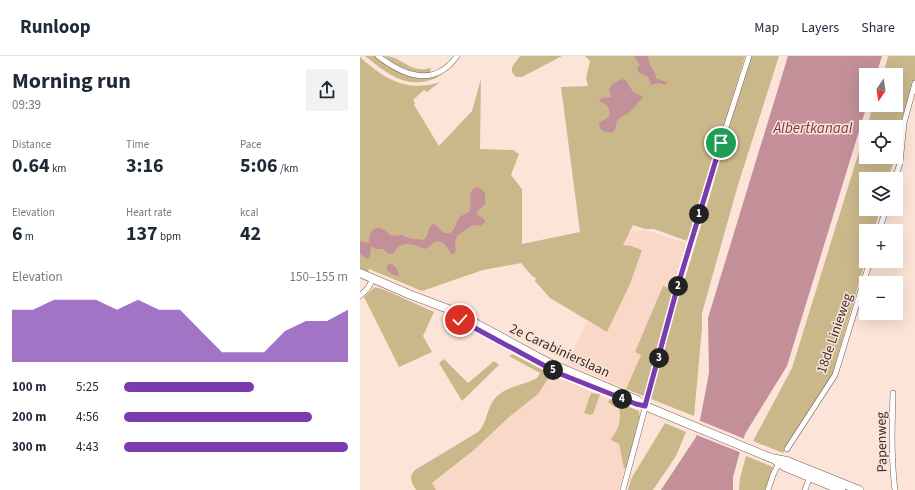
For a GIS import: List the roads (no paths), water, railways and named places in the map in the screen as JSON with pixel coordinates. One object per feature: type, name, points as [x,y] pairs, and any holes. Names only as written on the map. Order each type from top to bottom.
[{"type":"main road","name":"2e Carabinierslaan","points":[[360,273],[462,318],[550,363],[637,400],[645,406],[811,474],[858,490]]},
{"type":"main road","name":"2e Carabinierslaan","points":[[811,474],[841,490]]},
{"type":"street","points":[[378,56],[401,70],[420,76],[428,76],[440,72],[457,56]]},
{"type":"street","points":[[623,490],[687,255],[749,56]]},
{"type":"street","points":[[897,172],[900,163],[904,123],[915,83]]},
{"type":"street","name":"18de Linieweg","points":[[787,449],[835,375],[868,268]]},
{"type":"street","points":[[360,296],[368,288],[373,279]]},
{"type":"street","name":"Papenweg","points":[[893,394],[891,435],[895,490]]},
{"type":"street","points":[[768,490],[780,461]]},
{"type":"street","points":[[805,490],[811,474]]},
{"type":"water","points":[[634,56],[648,56],[649,63],[655,73],[656,78],[666,82],[667,85],[658,83],[651,85],[648,77],[638,72],[637,69],[640,65]]},
{"type":"water","name":"Albertkanaal","points":[[788,56],[882,56],[878,68],[859,68],[859,112],[865,112],[862,120],[859,120],[859,131],[787,366],[745,434],[733,477],[733,490],[661,490],[696,437],[709,373],[708,318]]},
{"type":"water","points":[[622,79],[627,82],[634,92],[643,97],[630,112],[617,120],[613,132],[606,132],[601,129],[599,125],[600,122],[609,117],[609,111],[608,107],[599,99],[611,97],[609,90],[612,84]]},
{"type":"water","points":[[476,187],[482,189],[485,193],[485,204],[476,214],[484,219],[485,222],[480,226],[473,225],[458,235],[455,241],[456,250],[454,254],[451,254],[444,244],[439,241],[433,243],[425,249],[412,244],[402,245],[398,247],[393,254],[389,254],[383,249],[376,249],[371,246],[370,256],[368,259],[360,254],[360,241],[369,243],[372,230],[377,228],[384,230],[392,236],[402,235],[408,238],[423,240],[426,238],[430,226],[433,224],[445,233],[451,232],[455,228],[459,218],[470,211],[471,194],[473,189]]},
{"type":"water","points":[[387,265],[394,265],[399,276],[392,274],[387,270]]}]
